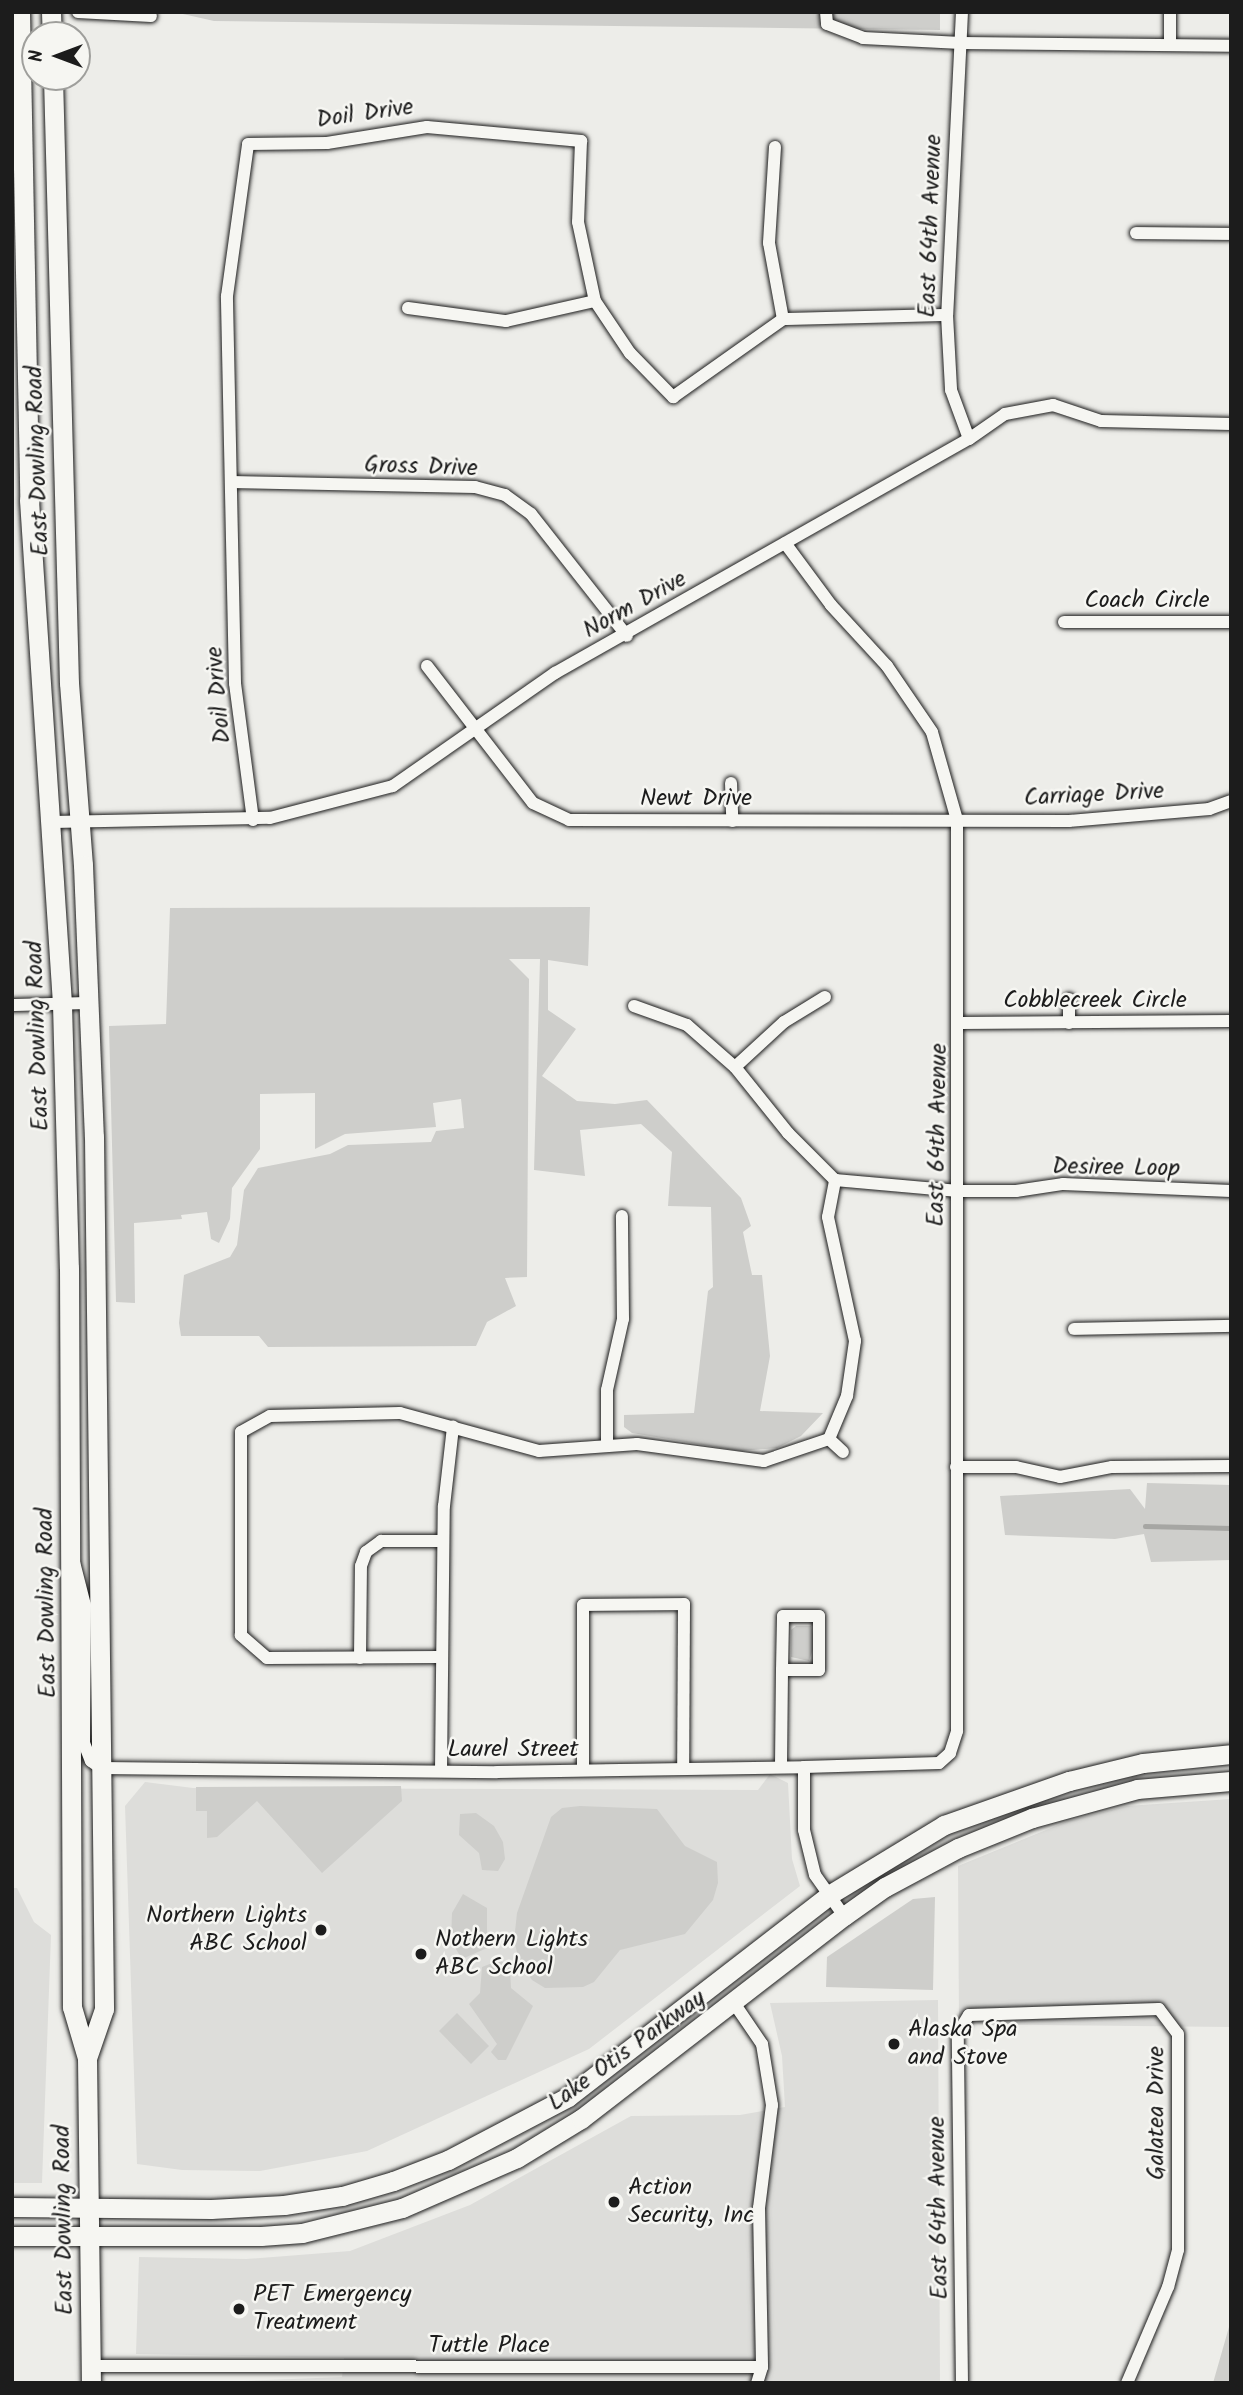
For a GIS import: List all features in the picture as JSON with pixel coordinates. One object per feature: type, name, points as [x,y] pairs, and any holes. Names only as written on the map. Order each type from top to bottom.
[{"type":"main road","name":"East Dowling Road","points":[[20,12],[29,500],[53,822],[62,1004],[71,1555],[72,2007],[87,2058],[87,2237],[91,2374]]},
{"type":"main road","name":"East Dowling Road","points":[[53,91],[69,683],[80,821],[89,1003],[104,2009],[87,2058]]},
{"type":"main road","name":"Lake Otis Parkway","points":[[12,2207],[211,2209],[284,2205],[342,2196],[448,2160],[568,2096],[829,1895],[944,1825],[1001,1802],[1143,1763],[1231,1754]]},
{"type":"main road","points":[[1169,1785],[1185,1768],[1231,1763]]},
{"type":"main road","name":"Lake Otis Parkway","points":[[12,2236],[302,2233],[402,2208],[517,2158],[581,2119],[886,1886],[977,1839],[1032,1818],[1137,1789],[1231,1781]]},
{"type":"main road","points":[[734,2003],[737,1986],[766,1945]]},
{"type":"street","points":[[78,12],[151,16]]},
{"type":"street","points":[[826,12],[827,24],[863,38],[961,43],[1231,46]]},
{"type":"street","name":"East 64th Avenue","points":[[962,12],[947,315],[951,390],[969,439]]},
{"type":"street","points":[[1170,12],[1170,45]]},
{"type":"street","name":"Doil Drive","points":[[253,820],[235,683],[226,296],[248,144],[327,143],[427,127],[581,141],[579,222],[595,301],[630,353],[673,397],[783,318]]},
{"type":"street","points":[[775,147],[769,243],[783,318],[947,315]]},
{"type":"street","points":[[1136,233],[1231,234]]},
{"type":"street","points":[[408,308],[506,320],[595,301]]},
{"type":"street","name":"Norm Drive","points":[[53,822],[253,820],[306,812],[393,786],[555,673],[627,635],[969,439],[1005,414],[1053,405],[1101,421],[1231,424]]},
{"type":"street","name":"Gross Drive","points":[[231,482],[475,487],[505,495],[531,514],[627,635]]},
{"type":"street","name":"East 64th Avenue","points":[[785,543],[831,605],[887,666],[932,732],[957,820],[960,1023],[956,1467],[957,1731],[950,1753],[939,1763],[926,1764]]},
{"type":"street","name":"Coach Circle","points":[[1064,622],[1231,622]]},
{"type":"street","name":"Newt Drive","points":[[427,666],[533,803],[569,820],[957,820]]},
{"type":"street","points":[[731,783],[732,821]]},
{"type":"street","name":"Carriage Drive","points":[[957,820],[1069,821],[1209,809],[1231,801]]},
{"type":"street","points":[[735,1066],[784,1021],[825,998]]},
{"type":"street","points":[[1069,999],[1069,1023]]},
{"type":"street","points":[[12,1005],[89,1003]]},
{"type":"street","points":[[439,1657],[267,1658],[241,1635],[241,1432],[270,1416],[400,1413],[540,1451],[607,1443],[764,1461],[829,1439],[847,1396],[855,1341],[828,1217],[835,1180],[788,1133],[735,1066],[687,1025],[634,1006]]},
{"type":"street","name":"Cobblecreek Circle","points":[[960,1023],[1231,1021]]},
{"type":"street","name":"Desiree Loop","points":[[835,1180],[959,1191],[1016,1191],[1063,1184],[1231,1191]]},
{"type":"street","points":[[607,1443],[607,1390],[623,1319],[622,1216]]},
{"type":"street","points":[[1074,1329],[1231,1326]]},
{"type":"street","points":[[441,1771],[439,1657],[443,1541],[453,1427]]},
{"type":"street","points":[[829,1439],[843,1452]]},
{"type":"street","points":[[956,1467],[1016,1467],[1060,1477],[1112,1467],[1231,1466]]},
{"type":"street","points":[[360,1658],[361,1566],[366,1552],[381,1541],[443,1541]]},
{"type":"street","points":[[71,1555],[84,1587],[84,1743],[91,1761],[101,1768]]},
{"type":"street","points":[[583,1770],[583,1605],[684,1604],[683,1768]]},
{"type":"street","points":[[781,1766],[782,1670],[783,1616],[819,1616],[819,1670],[782,1670]]},
{"type":"street","name":"Laurel Street","points":[[101,1768],[441,1771],[926,1764]]},
{"type":"street","points":[[804,1767],[804,1830],[815,1875],[844,1916]]},
{"type":"street","points":[[734,2003],[762,2044],[772,2105],[759,2207],[762,2367],[757,2383]]},
{"type":"street","name":"Galatea Drive","points":[[958,2033],[970,2015],[1159,2009],[1178,2034],[1178,2250],[1168,2287],[1127,2383]]},
{"type":"street","name":"East 64th Avenue","points":[[958,2033],[962,2383]]},
{"type":"street","name":"Tuttle Place","points":[[91,2374],[762,2367]]},
{"type":"shaded area","points":[[174,12],[940,12],[940,30],[214,21]]},
{"type":"shaded area","points":[[590,907],[588,966],[548,960],[548,1010],[576,1029],[542,1076],[577,1101],[615,1104],[647,1100],[741,1198],[751,1226],[743,1232],[752,1275],[762,1275],[770,1356],[760,1411],[823,1413],[801,1436],[777,1448],[740,1451],[632,1433],[624,1427],[624,1415],[694,1413],[708,1291],[713,1287],[711,1207],[668,1206],[672,1152],[641,1124],[580,1130],[585,1176],[534,1170],[540,959],[509,959],[529,979],[527,1277],[505,1278],[516,1306],[487,1322],[476,1346],[268,1347],[259,1336],[181,1336],[179,1323],[184,1275],[230,1257],[237,1245],[244,1190],[258,1168],[330,1154],[348,1145],[431,1142],[436,1131],[464,1128],[461,1099],[433,1103],[436,1127],[345,1134],[315,1149],[315,1093],[260,1094],[260,1149],[232,1188],[230,1219],[219,1243],[211,1239],[207,1212],[181,1215],[182,1219],[134,1223],[135,1303],[116,1302],[109,1026],[166,1024],[170,908]]},
{"type":"shaded area","points":[[1147,1483],[1231,1485],[1231,1560],[1151,1562],[1144,1534],[1115,1539],[1005,1535],[1000,1496],[1130,1489],[1145,1509]]},
{"type":"shaded area","points":[[796,1626],[811,1626],[815,1643],[809,1661],[791,1657],[791,1630]]},
{"type":"shaded area","name":"Nothern Lights ABC School","points":[[770,1774],[788,1783],[792,1859],[800,1886],[589,2049],[367,2151],[260,2171],[182,2170],[137,2164],[125,1806],[145,1782],[193,1788],[758,1790]]},
{"type":"shaded area","points":[[401,1786],[402,1801],[322,1873],[257,1801],[217,1837],[207,1838],[207,1811],[196,1811],[196,1787]]},
{"type":"shaded area","points":[[1231,1799],[1231,2027],[959,2024],[958,1866],[1068,1821],[1127,1806]]},
{"type":"shaded area","points":[[580,1806],[657,1809],[685,1846],[717,1862],[718,1883],[713,1900],[685,1934],[620,1950],[594,1982],[583,1987],[545,1988],[532,1980],[520,1963],[514,1941],[517,1913],[551,1817],[562,1808]]},
{"type":"shaded area","points":[[476,1813],[494,1826],[503,1842],[505,1859],[498,1871],[482,1870],[479,1853],[459,1835],[460,1814]]},
{"type":"shaded area","points":[[12,1888],[17,1888],[34,1922],[51,1935],[42,2183],[12,2183]]},
{"type":"shaded area","points":[[463,1894],[487,1908],[487,1948],[462,1959],[451,1941],[452,1913]]},
{"type":"shaded area","points":[[935,1897],[933,1990],[826,1987],[827,1957],[913,1899]]},
{"type":"shaded area","points":[[500,1960],[510,1969],[511,1988],[533,2006],[506,2060],[498,2060],[491,2052],[497,2044],[469,2004],[480,1993],[482,1967]]},
{"type":"shaded area","points":[[938,2000],[940,2383],[190,2383],[342,2377],[344,2358],[136,2354],[139,2257],[246,2259],[350,2251],[470,2205],[631,2116],[740,2115],[785,2107],[782,2056],[770,2003]]},
{"type":"shaded area","points":[[457,2013],[489,2046],[471,2064],[439,2031]]},
{"type":"shaded area","points":[[1231,2320],[1231,2383],[1213,2383]]},
{"type":"waterway","points":[[1145,1526],[1231,1528]]},
{"type":"place","name":"Northern Lights ABC School","points":[[321,1930]]},
{"type":"place","name":"Nothern Lights ABC School","points":[[421,1954]]},
{"type":"place","name":"Alaska Spa and Stove","points":[[894,2044]]},
{"type":"place","name":"Action Security, Inc","points":[[614,2202]]},
{"type":"place","name":"PET Emergency Treatment","points":[[239,2309]]}]
